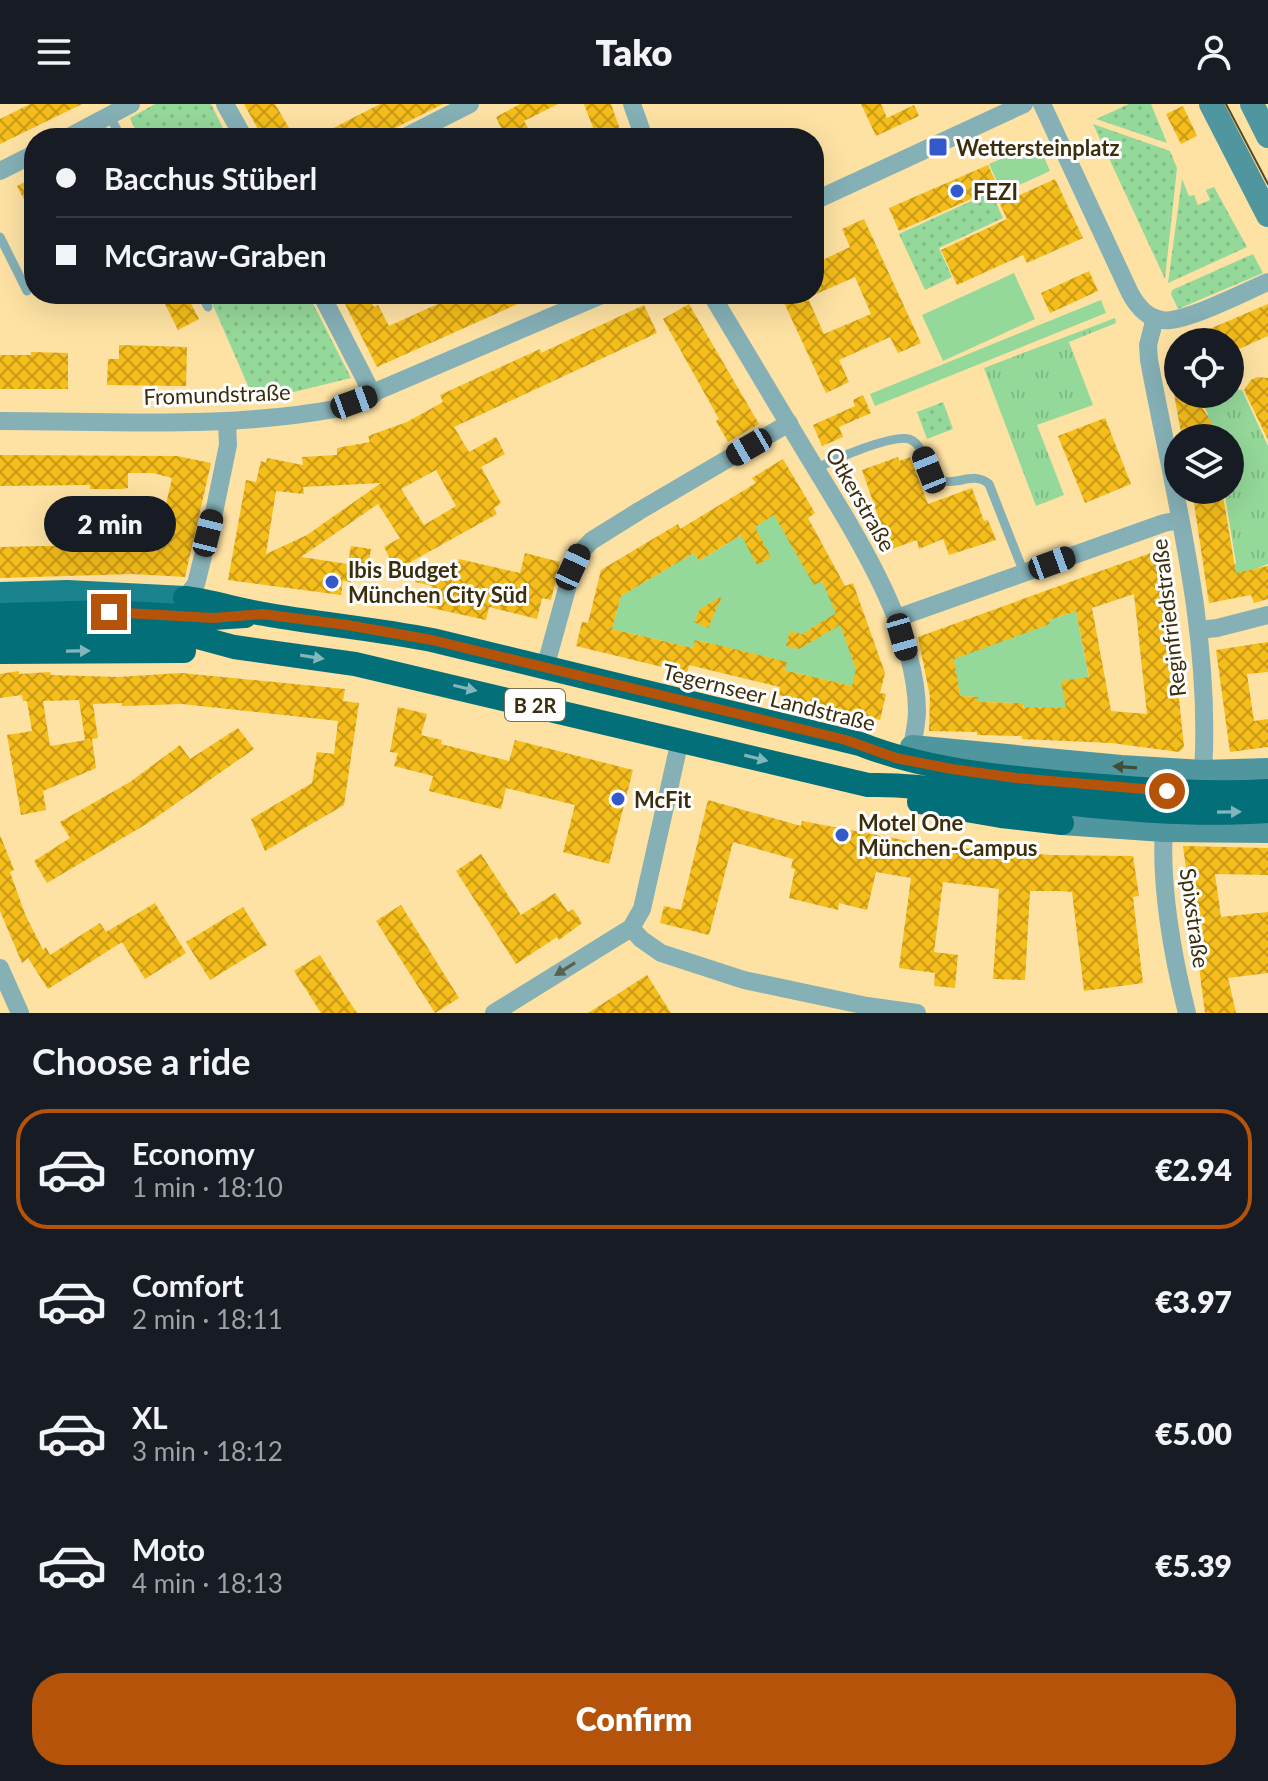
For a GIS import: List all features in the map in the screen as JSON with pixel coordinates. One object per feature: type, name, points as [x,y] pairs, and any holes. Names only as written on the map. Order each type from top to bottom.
[{"type":"highway","name":"B 2R","points":[[185,598],[214,601],[262,614]]},
{"type":"highway","points":[[0,615],[109,612],[213,618],[262,614]]},
{"type":"highway","name":"Tegernseer Landstraße","points":[[262,614],[386,631],[860,744],[896,758],[1016,778],[1160,790],[1268,791]]},
{"type":"highway","points":[[0,634],[70,631],[154,633],[197,637],[234,647]]},
{"type":"highway","name":"B 2R","points":[[0,652],[196,652],[234,647],[389,670],[868,785],[906,784],[985,795],[1148,809],[1268,811]]},
{"type":"highway","points":[[860,744],[912,747]]},
{"type":"highway","points":[[868,785],[903,799],[1062,823]]},
{"type":"main road","points":[[1211,104],[1268,215]]},
{"type":"main road","points":[[1252,104],[1267,133]]},
{"type":"main road","name":"B 2R","points":[[0,594],[67,592],[185,598]]},
{"type":"main road","points":[[912,747],[1121,767],[1203,772],[1268,770]]},
{"type":"main road","points":[[1062,823],[1164,830],[1268,831]]},
{"type":"street","points":[[87,128],[131,104]]},
{"type":"street","points":[[225,104],[238,128]]},
{"type":"street","points":[[423,128],[470,104]]},
{"type":"street","points":[[632,104],[640,128]]},
{"type":"street","points":[[824,196],[1024,104]]},
{"type":"street","points":[[1042,104],[1130,293],[1142,311],[1155,318],[1179,319],[1268,282]]},
{"type":"street","points":[[0,171],[24,159]]},
{"type":"street","points":[[326,304],[373,395]]},
{"type":"street","name":"Fromundstraße","points":[[0,421],[227,422],[290,417],[335,409],[581,304]]},
{"type":"street","name":"Otkerstraße","points":[[717,304],[873,568],[897,618],[916,694],[917,718],[912,747]]},
{"type":"street","name":"Reginfriedstraße","points":[[1155,318],[1148,345],[1149,360],[1198,630],[1203,772]]},
{"type":"street","points":[[185,598],[196,584],[228,445],[227,422]]},
{"type":"street","points":[[545,668],[573,567],[591,541],[789,423]]},
{"type":"street","points":[[897,618],[1164,523],[1180,520]]},
{"type":"street","points":[[1198,630],[1268,615]]},
{"type":"street","points":[[494,1013],[631,928],[642,909],[680,740]]},
{"type":"street","name":"Spixstraße","points":[[1164,830],[1165,875],[1176,966],[1187,1013]]},
{"type":"street","points":[[631,928],[661,953],[744,980],[867,1006],[917,1013]]},
{"type":"street","points":[[0,968],[20,1013]]},
{"type":"lane","points":[[110,116],[116,128]]},
{"type":"lane","points":[[0,237],[24,285]]},
{"type":"lane","points":[[816,469],[885,442],[905,438],[912,440],[922,450],[934,477],[942,481],[977,477],[989,484],[1024,573]]},
{"type":"green space","points":[[155,104],[211,104],[223,128],[134,128],[130,118]]},
{"type":"green space","points":[[1129,104],[1151,104],[1167,143],[1096,119]]},
{"type":"green space","points":[[1093,124],[1170,151],[1177,168],[1165,279]]},
{"type":"green space","points":[[1038,143],[1050,171],[1002,193],[989,164]]},
{"type":"green space","points":[[1182,179],[1189,196],[1194,195],[1198,205],[1210,200],[1206,190],[1214,187],[1247,247],[1168,283]]},
{"type":"green space","points":[[991,192],[1003,218],[939,248],[952,277],[925,290],[899,234]]},
{"type":"green space","points":[[1253,254],[1263,273],[1178,309],[1172,290]]},
{"type":"green space","points":[[1014,273],[1035,319],[943,361],[922,315]]},
{"type":"green space","points":[[1101,300],[1106,313],[875,406],[870,394]]},
{"type":"green space","points":[[212,304],[313,304],[351,378],[294,392],[253,397]]},
{"type":"green space","points":[[1115,318],[1116,323],[1069,342],[1093,405],[1037,425],[1064,495],[1036,506],[984,368]]},
{"type":"green space","points":[[1244,394],[1268,446],[1268,564],[1235,577],[1236,563],[1226,504],[1244,504],[1244,424],[1207,424],[1208,414],[1205,408],[1244,408]]},
{"type":"green space","points":[[943,402],[953,429],[927,439],[917,412]]},
{"type":"green space","points":[[774,515],[829,592],[858,674],[852,686],[784,670],[786,662],[696,640],[693,648],[612,629],[621,596],[694,553],[699,561]]},
{"type":"green space","points":[[1076,611],[1095,710],[1024,707],[1022,703],[977,702],[977,697],[960,696],[953,656],[1050,624],[1049,620]]},
{"type":"building","points":[[30,104],[82,104],[33,128],[24,128],[24,132],[0,144],[0,119]]},
{"type":"building","points":[[244,104],[275,104],[289,128],[257,128]]},
{"type":"building","points":[[380,104],[443,104],[395,128],[333,128]]},
{"type":"building","points":[[520,104],[558,104],[524,121],[528,128],[501,128],[496,117]]},
{"type":"building","points":[[584,104],[611,104],[619,128],[593,128]]},
{"type":"building","points":[[861,104],[881,104],[887,118],[914,105],[919,116],[876,136]]},
{"type":"building","points":[[1183,106],[1197,136],[1181,144],[1166,114]]},
{"type":"building","points":[[988,165],[998,187],[899,231],[889,208]]},
{"type":"building","points":[[1055,179],[1083,238],[1027,263],[1023,255],[957,285],[941,250],[1007,219],[1000,204]]},
{"type":"building","points":[[24,182],[24,200],[17,186]]},
{"type":"building","points":[[864,219],[921,343],[898,353],[890,337],[839,360],[849,382],[826,393],[785,304],[810,304],[824,334],[871,314],[855,277],[824,291],[824,259],[850,247],[842,229]]},
{"type":"building","points":[[1089,271],[1098,291],[1050,313],[1041,293]]},
{"type":"building","points":[[165,304],[191,304],[199,319],[178,330]]},
{"type":"building","points":[[345,304],[378,305],[389,326],[438,304],[518,304],[377,367]]},
{"type":"building","points":[[689,304],[759,424],[728,442],[716,421],[719,419],[663,319]]},
{"type":"building","points":[[1268,304],[1268,336],[1244,347],[1244,328],[1212,328]]},
{"type":"building","points":[[644,305],[657,333],[454,427],[469,452],[496,437],[505,454],[481,467],[501,503],[494,508],[497,514],[396,570],[384,547],[400,538],[378,504],[301,557],[348,564],[351,546],[371,549],[366,580],[352,577],[351,582],[343,581],[341,595],[228,580],[246,480],[256,482],[261,461],[266,463],[267,458],[303,465],[302,457],[337,455],[337,448],[370,442],[368,436],[407,422],[443,402],[440,395],[540,349],[541,353]],"holes":[[[436,470],[456,506],[424,525],[401,489]],[[381,483],[307,535],[266,554],[276,491],[304,494],[303,487]]]},
{"type":"building","points":[[119,345],[187,347],[186,386],[107,385],[108,359],[119,359]]},
{"type":"building","points":[[31,352],[68,353],[68,389],[0,389],[0,355],[31,355]]},
{"type":"building","points":[[1268,378],[1268,440],[1244,390],[1251,380]]},
{"type":"building","points":[[863,395],[871,413],[839,427],[843,437],[822,446],[813,425],[855,406],[853,400]]},
{"type":"building","points":[[1177,408],[1203,408],[1211,424],[1179,424]]},
{"type":"building","points":[[1105,418],[1131,484],[1085,503],[1058,436]]},
{"type":"building","points":[[0,455],[177,456],[211,463],[185,577],[133,574],[0,578],[0,547],[132,544],[133,548],[156,548],[172,478],[153,473],[128,473],[128,488],[121,489],[90,489],[90,485],[0,486]]},
{"type":"building","points":[[898,457],[899,461],[910,457],[928,504],[972,488],[984,521],[988,520],[996,540],[949,555],[943,539],[919,549],[917,540],[892,549],[862,470]]},
{"type":"building","points":[[783,459],[815,513],[808,518],[845,586],[853,583],[885,673],[880,693],[886,694],[880,720],[778,695],[780,687],[689,665],[687,673],[576,646],[582,622],[588,623],[601,570],[678,524],[680,529],[756,483],[752,478]],"holes":[[[774,515],[814,585],[822,581],[836,613],[805,635],[790,631],[786,646],[799,649],[840,625],[856,669],[852,686],[784,670],[787,662],[718,645],[695,640],[693,648],[612,629],[621,596],[694,553],[699,561],[741,535],[757,565],[771,557],[755,527]]]},
{"type":"building","points":[[1194,504],[1224,504],[1236,573],[1268,566],[1268,599],[1254,603],[1251,595],[1209,603]]},
{"type":"building","points":[[1159,550],[1164,553],[1184,747],[1179,752],[1111,743],[929,731],[930,696],[918,637]],"holes":[[[1134,594],[1147,714],[1111,711],[1092,608]],[[1076,611],[1089,677],[1061,681],[1066,708],[977,702],[978,697],[960,696],[954,659],[1050,624],[1049,620]]]},
{"type":"building","points":[[525,553],[560,562],[551,600],[542,598],[537,619],[489,607],[486,620],[427,607],[432,586],[415,582],[420,561],[457,569],[459,559],[520,573]]},
{"type":"building","points":[[722,596],[708,628],[694,622],[700,609]]},
{"type":"building","points":[[1268,642],[1268,672],[1247,674],[1254,721],[1268,719],[1268,747],[1230,752],[1216,650]]},
{"type":"building","points":[[19,671],[19,674],[50,672],[51,675],[118,677],[181,673],[345,689],[343,701],[359,703],[344,805],[265,851],[251,819],[312,783],[317,752],[334,754],[338,721],[182,704],[93,704],[98,738],[85,740],[79,700],[43,701],[50,746],[92,739],[96,768],[43,791],[46,810],[21,815],[7,735],[32,731],[27,701],[23,701],[22,695],[0,698],[0,674]]},
{"type":"building","points":[[398,707],[427,714],[421,735],[442,740],[441,744],[509,761],[515,740],[633,770],[609,864],[563,852],[575,805],[506,788],[501,809],[429,791],[433,776],[394,766],[398,753],[390,752]]},
{"type":"building","points":[[238,728],[254,749],[148,823],[47,883],[34,861],[70,838],[60,822],[130,782],[180,745],[190,759]]},
{"type":"building","points":[[708,800],[801,826],[802,821],[935,846],[1051,855],[1133,856],[1139,896],[1133,897],[1143,983],[1084,991],[1072,892],[1059,891],[1030,891],[1025,980],[993,979],[999,889],[943,882],[934,952],[958,955],[955,988],[934,986],[935,973],[899,968],[911,878],[876,872],[867,910],[839,903],[838,910],[789,898],[795,869],[791,868],[793,859],[733,842],[709,935],[660,923],[664,906],[681,910]]},
{"type":"building","points":[[0,835],[14,870],[10,872],[25,914],[43,950],[46,947],[50,955],[100,923],[106,932],[155,903],[186,953],[145,979],[122,942],[48,989],[28,958],[22,963],[0,911]]},
{"type":"building","points":[[1183,846],[1268,848],[1268,875],[1215,874],[1221,917],[1268,912],[1268,973],[1228,978],[1236,1013],[1205,1013]]},
{"type":"building","points":[[481,854],[521,915],[555,893],[568,912],[573,909],[582,923],[516,964],[456,871]]},
{"type":"building","points":[[401,905],[459,998],[435,1013],[376,921]]},
{"type":"building","points":[[243,907],[267,945],[210,980],[186,942]]},
{"type":"building","points":[[320,955],[357,1013],[321,1013],[294,971]]},
{"type":"building","points":[[647,975],[671,1013],[588,1013],[613,997]]},
{"type":"tram line","points":[[1226,104],[1268,184]]},
{"type":"place","name":"Wettersteinplatz","points":[[938,147]]},
{"type":"place","name":"FEZI","points":[[957,191]]},
{"type":"place","name":"Ibis Budget München City Süd","points":[[332,582]]},
{"type":"place","name":"McFit","points":[[618,799]]},
{"type":"place","name":"Motel One München-Campus","points":[[842,835]]},
{"type":"route","points":[[109,612],[213,618],[262,614],[364,627],[432,640],[846,740],[896,758],[1016,778],[1167,791]]}]
